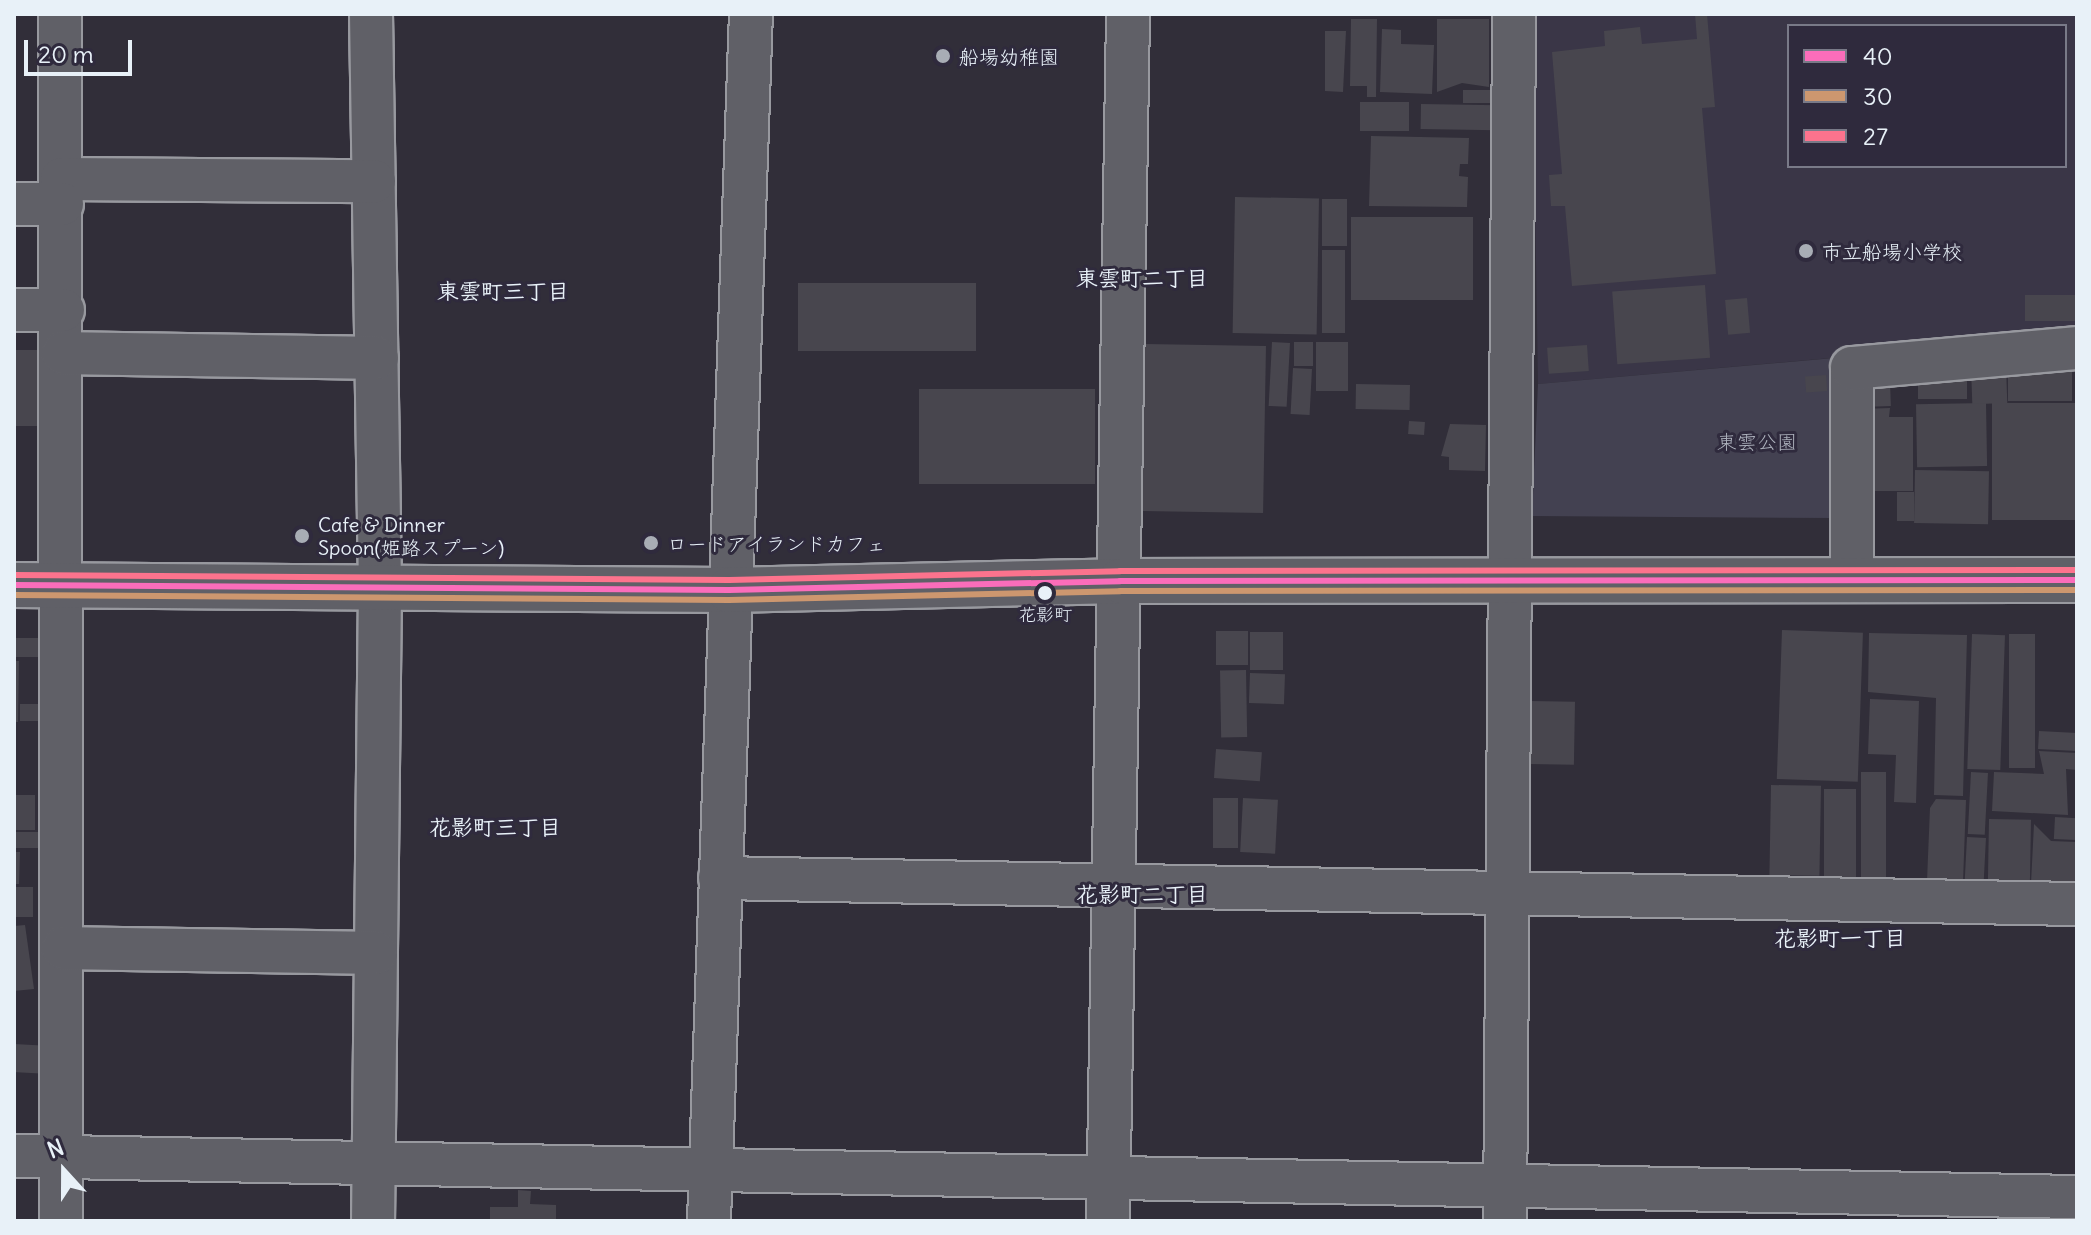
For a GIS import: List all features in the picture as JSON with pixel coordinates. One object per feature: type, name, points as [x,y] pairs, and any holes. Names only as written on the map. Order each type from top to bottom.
[{"type":"street","points":[[60,14],[66,585],[61,1221]]},
{"type":"street","points":[[371,14],[380,587],[373,1221]]},
{"type":"street","points":[[709,1221],[751,14]]},
{"type":"street","points":[[1108,1221],[1117,884],[1128,14]]},
{"type":"street","points":[[1505,1204],[1511,892],[1509,585],[1514,14]]},
{"type":"street","points":[[14,204],[62,192],[374,181]]},
{"type":"street","points":[[14,310],[63,310]]},
{"type":"street","points":[[1852,580],[1852,368],[2077,348]]},
{"type":"street","points":[[63,353],[377,358]]},
{"type":"street","points":[[14,585],[729,590],[1120,581],[1509,585],[2077,580]]},
{"type":"street","points":[[720,878],[2077,904]]},
{"type":"street","points":[[63,948],[376,953]]},
{"type":"street","points":[[14,1156],[1108,1178],[1505,1204],[2077,1197]]},
{"type":"shaded area","name":"市立船場小学校","points":[[1532,14],[2077,14],[2077,336],[1538,384]]},
{"type":"green space","name":"東雲公園","points":[[1834,358],[1834,518],[1532,516],[1538,384]]},
{"type":"building","points":[[1695,14],[1707,14],[1715,107],[1702,108],[1716,274],[1572,286],[1565,206],[1551,206],[1549,175],[1562,174],[1552,52],[1605,46],[1604,31],[1640,27],[1642,44],[1697,39]]},
{"type":"building","points":[[1351,19],[1377,19],[1376,97],[1367,97],[1367,86],[1350,86]]},
{"type":"building","points":[[1437,19],[1489,19],[1489,87],[1462,83],[1437,92]]},
{"type":"building","points":[[1382,29],[1401,30],[1401,44],[1434,45],[1432,94],[1380,92]]},
{"type":"building","points":[[1325,31],[1346,31],[1343,92],[1325,91]]},
{"type":"building","points":[[1463,90],[1495,90],[1495,103],[1463,103]]},
{"type":"building","points":[[1360,102],[1409,102],[1409,131],[1360,131]]},
{"type":"building","points":[[1421,104],[1497,105],[1497,130],[1421,129]]},
{"type":"building","points":[[1371,136],[1469,138],[1468,164],[1460,164],[1459,176],[1468,177],[1467,207],[1369,206]]},
{"type":"building","points":[[1235,197],[1319,198],[1317,334],[1233,333]]},
{"type":"building","points":[[1322,199],[1347,199],[1347,246],[1322,246]]},
{"type":"building","points":[[1351,217],[1473,217],[1473,300],[1351,300]]},
{"type":"building","points":[[1322,250],[1345,250],[1345,333],[1322,333]]},
{"type":"building","points":[[798,283],[976,283],[976,351],[798,351]]},
{"type":"building","points":[[1705,285],[1710,358],[1617,364],[1612,291]]},
{"type":"building","points":[[2025,295],[2077,295],[2077,321],[2025,321]]},
{"type":"building","points":[[1747,298],[1750,333],[1728,335],[1725,300]]},
{"type":"building","points":[[1272,342],[1290,343],[1287,407],[1269,406]]},
{"type":"building","points":[[1294,342],[1313,342],[1313,366],[1294,366]]},
{"type":"building","points":[[1316,342],[1348,342],[1348,391],[1316,391]]},
{"type":"building","points":[[1145,344],[1266,346],[1263,513],[1142,511]]},
{"type":"building","points":[[1587,345],[1589,371],[1549,374],[1547,348]]},
{"type":"building","points":[[14,350],[44,350],[44,426],[14,426]]},
{"type":"building","points":[[2008,361],[2072,361],[2072,401],[2008,401]]},
{"type":"building","points":[[2006,366],[2007,403],[1972,404],[1971,367]]},
{"type":"building","points":[[1293,368],[1312,369],[1310,415],[1291,414]]},
{"type":"building","points":[[1918,374],[1967,374],[1967,399],[1918,399]]},
{"type":"building","points":[[1826,375],[1827,391],[1806,392],[1805,376]]},
{"type":"building","points":[[1890,381],[1891,406],[1863,407],[1862,382]]},
{"type":"building","points":[[1356,384],[1410,385],[1410,410],[1356,409]]},
{"type":"building","points":[[919,389],[1095,389],[1095,484],[919,484]]},
{"type":"building","points":[[1986,403],[1987,466],[1917,467],[1916,404]]},
{"type":"building","points":[[1992,403],[2077,403],[2077,520],[1992,520]]},
{"type":"building","points":[[1890,408],[1889,417],[1913,417],[1913,491],[1861,491],[1861,409]]},
{"type":"building","points":[[1409,421],[1425,422],[1424,435],[1408,434]]},
{"type":"building","points":[[1450,424],[1486,425],[1485,471],[1449,470],[1449,457],[1441,456]]},
{"type":"building","points":[[1915,470],[1989,471],[1988,524],[1914,523]]},
{"type":"building","points":[[1897,492],[1914,492],[1914,521],[1897,521]]},
{"type":"building","points":[[1782,630],[1863,633],[1858,782],[1777,779]]},
{"type":"building","points":[[1216,631],[1248,631],[1248,665],[1216,665]]},
{"type":"building","points":[[1250,632],[1283,632],[1283,670],[1250,670]]},
{"type":"building","points":[[1869,633],[1967,635],[1963,796],[1934,795],[1936,698],[1868,692]]},
{"type":"building","points":[[1972,634],[2005,635],[2000,770],[1967,769]]},
{"type":"building","points":[[2009,634],[2035,634],[2035,768],[2009,768]]},
{"type":"building","points":[[14,638],[51,638],[51,657],[14,657]]},
{"type":"building","points":[[14,661],[19,661],[18,722],[14,722]]},
{"type":"building","points":[[1220,670],[1246,670],[1247,737],[1221,737]]},
{"type":"building","points":[[1250,673],[1285,674],[1284,704],[1249,703]]},
{"type":"building","points":[[1870,699],[1919,701],[1916,803],[1894,802],[1896,755],[1868,754]]},
{"type":"building","points":[[1530,701],[1575,702],[1574,765],[1529,764]]},
{"type":"building","points":[[20,704],[50,704],[50,721],[20,721]]},
{"type":"building","points":[[2039,731],[2077,733],[2076,751],[2038,749]]},
{"type":"building","points":[[1216,749],[1262,752],[1260,781],[1214,778]]},
{"type":"building","points":[[2039,751],[2077,753],[2077,770],[2066,769],[2068,815],[1992,811],[1994,772],[2044,774]]},
{"type":"building","points":[[1861,772],[1886,772],[1886,879],[1861,879]]},
{"type":"building","points":[[1971,772],[1988,773],[1985,835],[1968,834]]},
{"type":"building","points":[[1771,785],[1821,786],[1819,876],[1769,875]]},
{"type":"building","points":[[1824,789],[1856,789],[1856,878],[1824,878]]},
{"type":"building","points":[[14,795],[35,795],[35,830],[14,830]]},
{"type":"building","points":[[1213,798],[1238,798],[1238,848],[1213,848]]},
{"type":"building","points":[[1243,798],[1278,800],[1275,854],[1240,852]]},
{"type":"building","points":[[1936,799],[1966,800],[1963,882],[1927,881],[1930,808]]},
{"type":"building","points":[[2055,817],[2077,818],[2076,840],[2054,839]]},
{"type":"building","points":[[1989,819],[2031,820],[2030,883],[1988,882]]},
{"type":"building","points":[[2034,824],[2051,841],[2077,842],[2077,879],[2070,884],[2031,883]]},
{"type":"building","points":[[14,832],[47,832],[47,848],[14,848]]},
{"type":"building","points":[[1967,837],[1986,838],[1984,883],[1965,882]]},
{"type":"building","points":[[14,852],[20,852],[19,884],[14,884]]},
{"type":"building","points":[[14,887],[33,887],[33,917],[14,917]]},
{"type":"building","points":[[25,925],[34,989],[14,991],[14,926]]},
{"type":"building","points":[[14,1044],[51,1046],[49,1074],[14,1072]]},
{"type":"building","points":[[518,1190],[531,1191],[530,1204],[556,1205],[556,1221],[490,1221],[490,1207],[518,1207]]},
{"type":"transit line","name":"27","points":[[14,575],[729,580],[1120,571],[2077,570]]},
{"type":"transit line","name":"40","points":[[14,585],[729,590],[1120,581],[2077,580]]},
{"type":"transit line","name":"30","points":[[14,595],[729,600],[1120,591],[2077,590]]},
{"type":"place","name":"船場幼稚園","points":[[943,56]]},
{"type":"place","name":"市立船場小学校","points":[[1806,251]]},
{"type":"place","name":"Cafe & Dinner Spoon(姫路スプーン)","points":[[302,536]]},
{"type":"place","name":"ロードアイランドカフェ","points":[[651,543]]},
{"type":"place","name":"花影町","points":[[1045,593]]},
{"type":"district","name":"東雲町二丁目","points":[[1142,279]]},
{"type":"district","name":"東雲町三丁目","points":[[503,292]]},
{"type":"district","name":"花影町三丁目","points":[[495,828]]},
{"type":"district","name":"花影町二丁目","points":[[1142,895]]},
{"type":"district","name":"花影町一丁目","points":[[1840,939]]}]
